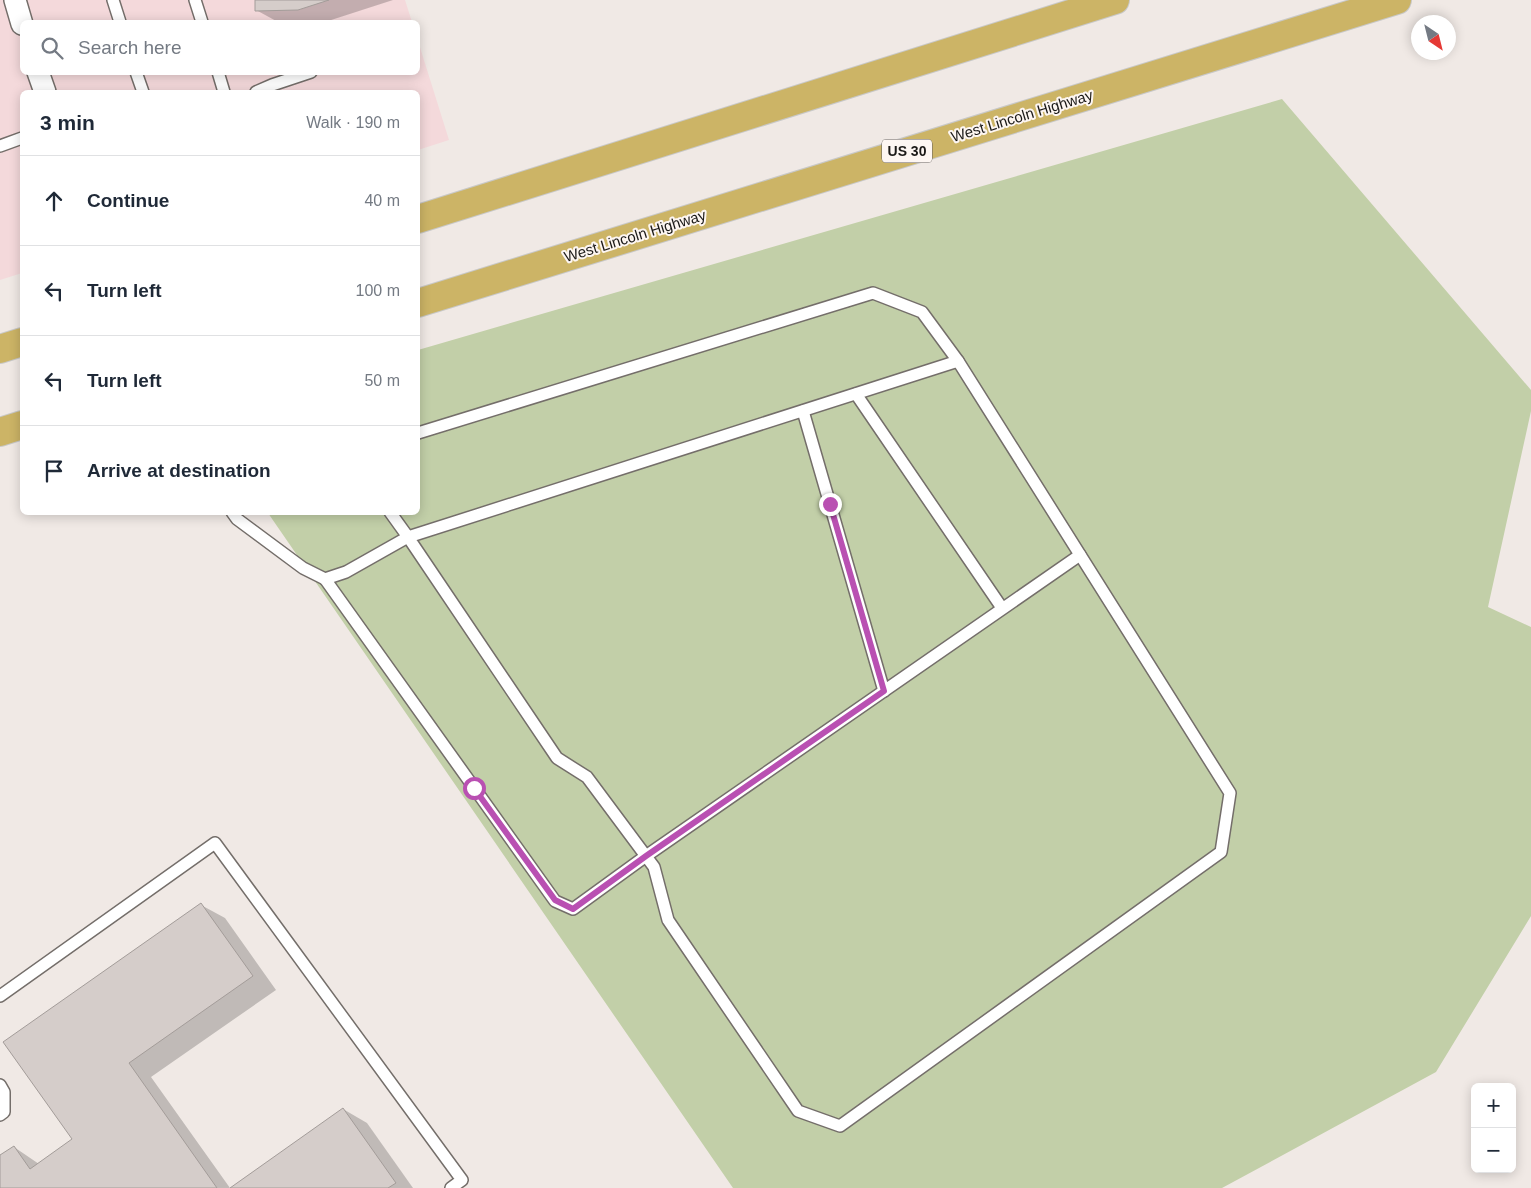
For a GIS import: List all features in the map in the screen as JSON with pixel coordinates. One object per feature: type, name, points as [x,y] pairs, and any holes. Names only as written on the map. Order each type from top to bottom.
[{"type":"main road","points":[[420,217],[1115,0]]},
{"type":"main road","name":"West Lincoln Highway","points":[[420,302],[1397,0]]},
{"type":"main road","points":[[0,349],[20,343]]},
{"type":"main road","points":[[0,432],[20,426]]},
{"type":"street","points":[[15,0],[21,20]]},
{"type":"street","points":[[39,75],[43,90]]},
{"type":"lane","points":[[113,0],[119,20]]},
{"type":"lane","points":[[195,0],[201,20]]},
{"type":"lane","points":[[137,75],[142,90]]},
{"type":"lane","points":[[219,75],[223,90]]},
{"type":"lane","points":[[261,90],[303,75]]},
{"type":"lane","points":[[0,146],[20,139]]},
{"type":"lane","points":[[392,515],[557,758],[587,777],[654,866],[668,920],[798,1111],[840,1126],[1221,852],[1230,793],[958,361],[922,312],[873,293],[420,432]]},
{"type":"lane","points":[[325,579],[346,572],[408,537],[958,361]]},
{"type":"lane","points":[[856,394],[1002,608]]},
{"type":"lane","points":[[803,410],[884,691]]},
{"type":"lane","points":[[234,515],[303,568],[325,579],[555,900],[573,909],[646,856],[1080,555]]},
{"type":"lane","points":[[0,996],[215,843],[462,1180],[450,1188]]},
{"type":"lane","points":[[0,1085],[4,1092],[4,1112],[0,1115]]},
{"type":"shaded area","points":[[0,0],[405,0],[411,20],[20,20],[20,75],[420,75],[420,47],[449,140],[420,149],[420,90],[20,90],[20,274],[0,280]]},
{"type":"green space","points":[[1282,99],[1531,390],[1531,411],[1488,607],[1531,627],[1531,916],[1436,1072],[1222,1188],[733,1188],[269,515],[420,515],[420,349]]},
{"type":"building","points":[[255,0],[329,0],[298,10],[255,11]]},
{"type":"building","points":[[201,903],[253,976],[129,1063],[217,1188],[0,1188],[0,1155],[14,1146],[30,1169],[72,1139],[3,1042]]},
{"type":"building","points":[[343,1108],[396,1183],[388,1188],[230,1188]]},
{"type":"route","points":[[474,788],[555,900],[573,909],[884,691],[830,504]]}]
